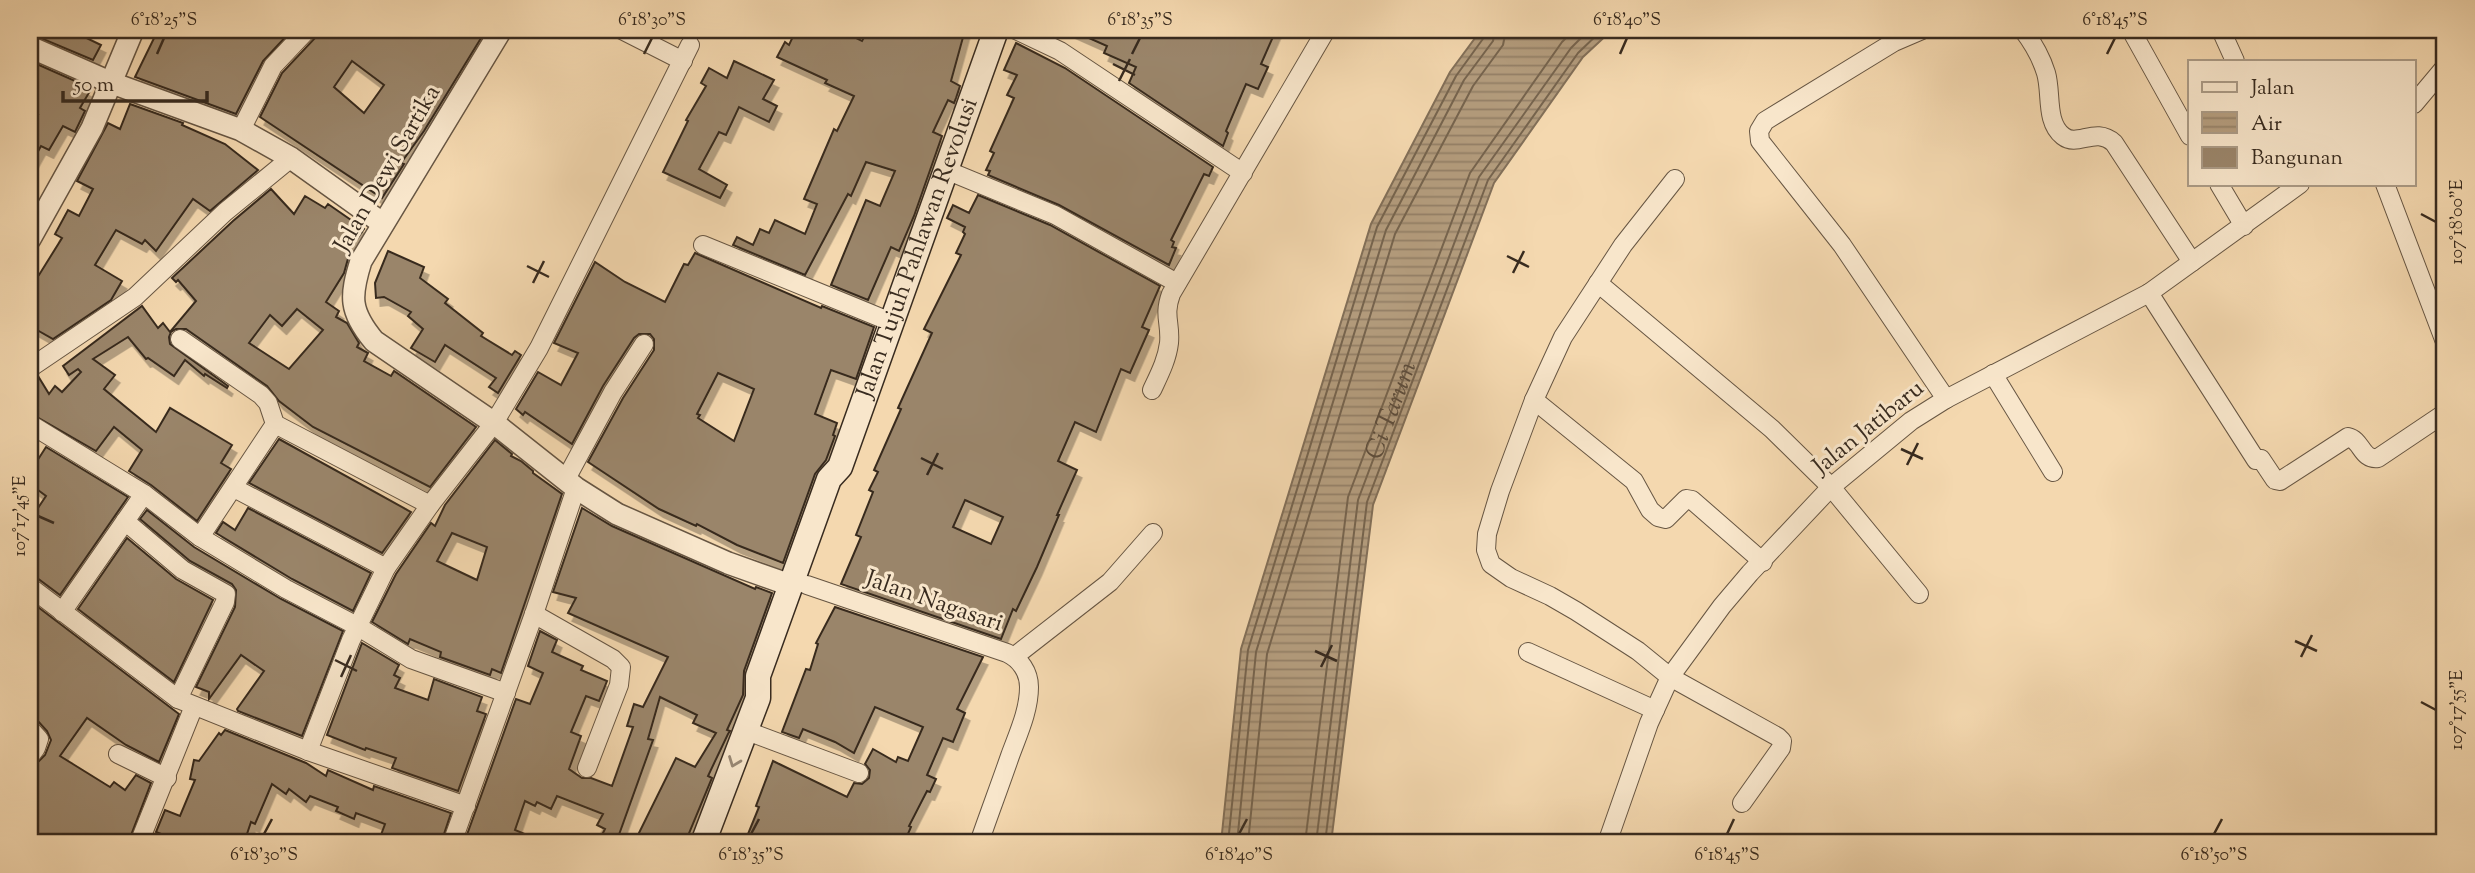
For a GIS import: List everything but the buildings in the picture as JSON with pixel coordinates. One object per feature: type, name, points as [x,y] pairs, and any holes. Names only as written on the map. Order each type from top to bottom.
[{"type":"main road","name":"Jalan Tujuh Pahlawan Revolusi","points":[[703,843],[758,698],[758,676],[841,484],[840,467],[996,30]]},
{"type":"street","points":[[30,239],[92,128],[133,30]]},
{"type":"street","points":[[241,130],[273,66],[307,30]]},
{"type":"street","name":"Jalan Dewi Sartika","points":[[501,30],[361,261],[353,287],[355,309],[365,329],[374,341],[617,514],[728,563],[799,585]]},
{"type":"street","points":[[308,751],[357,626],[386,568],[430,505],[494,424],[539,348],[686,53],[622,30]]},
{"type":"street","points":[[1016,30],[1060,51],[1243,173]]},
{"type":"street","points":[[1152,390],[1165,362],[1169,342],[1167,304],[1177,283],[1326,30]]},
{"type":"street","points":[[1922,30],[1894,41],[1765,121],[1759,131],[1760,141],[1842,244],[1946,398]]},
{"type":"street","points":[[2023,30],[2035,45],[2046,72],[2055,127],[2064,138],[2074,140],[2096,135],[2107,137],[2114,143],[2192,262]]},
{"type":"street","points":[[2131,30],[2188,132]]},
{"type":"street","points":[[2221,30],[2235,60]]},
{"type":"street","points":[[30,47],[112,83],[241,130],[290,158],[382,223]]},
{"type":"street","points":[[2416,102],[2445,67]]},
{"type":"street","points":[[30,368],[135,297],[225,212],[290,158]]},
{"type":"street","points":[[946,170],[1055,215],[1177,283]]},
{"type":"street","points":[[1675,179],[1623,245],[1563,337],[1534,400],[1500,491],[1487,534],[1486,550],[1492,564],[1511,578],[1576,611],[1638,651],[1670,677],[1782,741],[1781,748],[1742,803]]},
{"type":"street","points":[[2219,186],[2244,226]]},
{"type":"street","name":"Jalan Jatibaru","points":[[1607,843],[1655,710],[1670,677],[1722,606],[1832,487],[1911,421],[1946,398],[2149,293],[2297,186]]},
{"type":"street","points":[[2386,186],[2445,342]]},
{"type":"street","points":[[703,245],[891,322]]},
{"type":"street","points":[[1598,283],[1772,429],[1832,487],[1919,594]]},
{"type":"street","points":[[2149,293],[2256,460],[2264,463],[2275,480],[2280,481],[2348,437],[2357,441],[2366,456],[2378,458],[2445,413]]},
{"type":"street","points":[[180,339],[261,395],[268,403],[275,424],[430,505]]},
{"type":"street","points":[[452,843],[534,614],[571,483],[613,392],[644,344]]},
{"type":"street","points":[[1993,374],[2053,472]]},
{"type":"street","points":[[1534,400],[1634,481],[1650,510],[1658,517],[1665,519],[1686,499],[1692,500],[1763,562]]},
{"type":"street","points":[[30,424],[144,494],[200,537],[286,589],[357,626],[411,659],[506,694]]},
{"type":"street","points":[[200,537],[275,424]]},
{"type":"street","points":[[234,488],[386,568]]},
{"type":"street","points":[[62,612],[144,494]]},
{"type":"street","points":[[125,521],[183,570],[226,594],[186,702],[167,778],[139,843]]},
{"type":"street","points":[[1015,656],[1110,582],[1153,533]]},
{"type":"street","name":"Jalan Nagasari","points":[[799,585],[1015,656],[1028,676],[1026,713],[978,843]]},
{"type":"street","points":[[30,587],[186,702],[308,751],[466,806]]},
{"type":"street","points":[[534,614],[613,659],[621,667],[619,685],[587,768]]},
{"type":"street","points":[[1528,652],[1655,710]]},
{"type":"street","points":[[30,729],[39,738],[30,756]]},
{"type":"street","points":[[747,731],[859,773]]},
{"type":"street","points":[[118,754],[167,778]]},
{"type":"water","name":"Ci Tarum","points":[[1481,30],[1612,30],[1583,57],[1494,183],[1373,505],[1331,843],[1221,843],[1241,649],[1371,224],[1450,72]]}]
